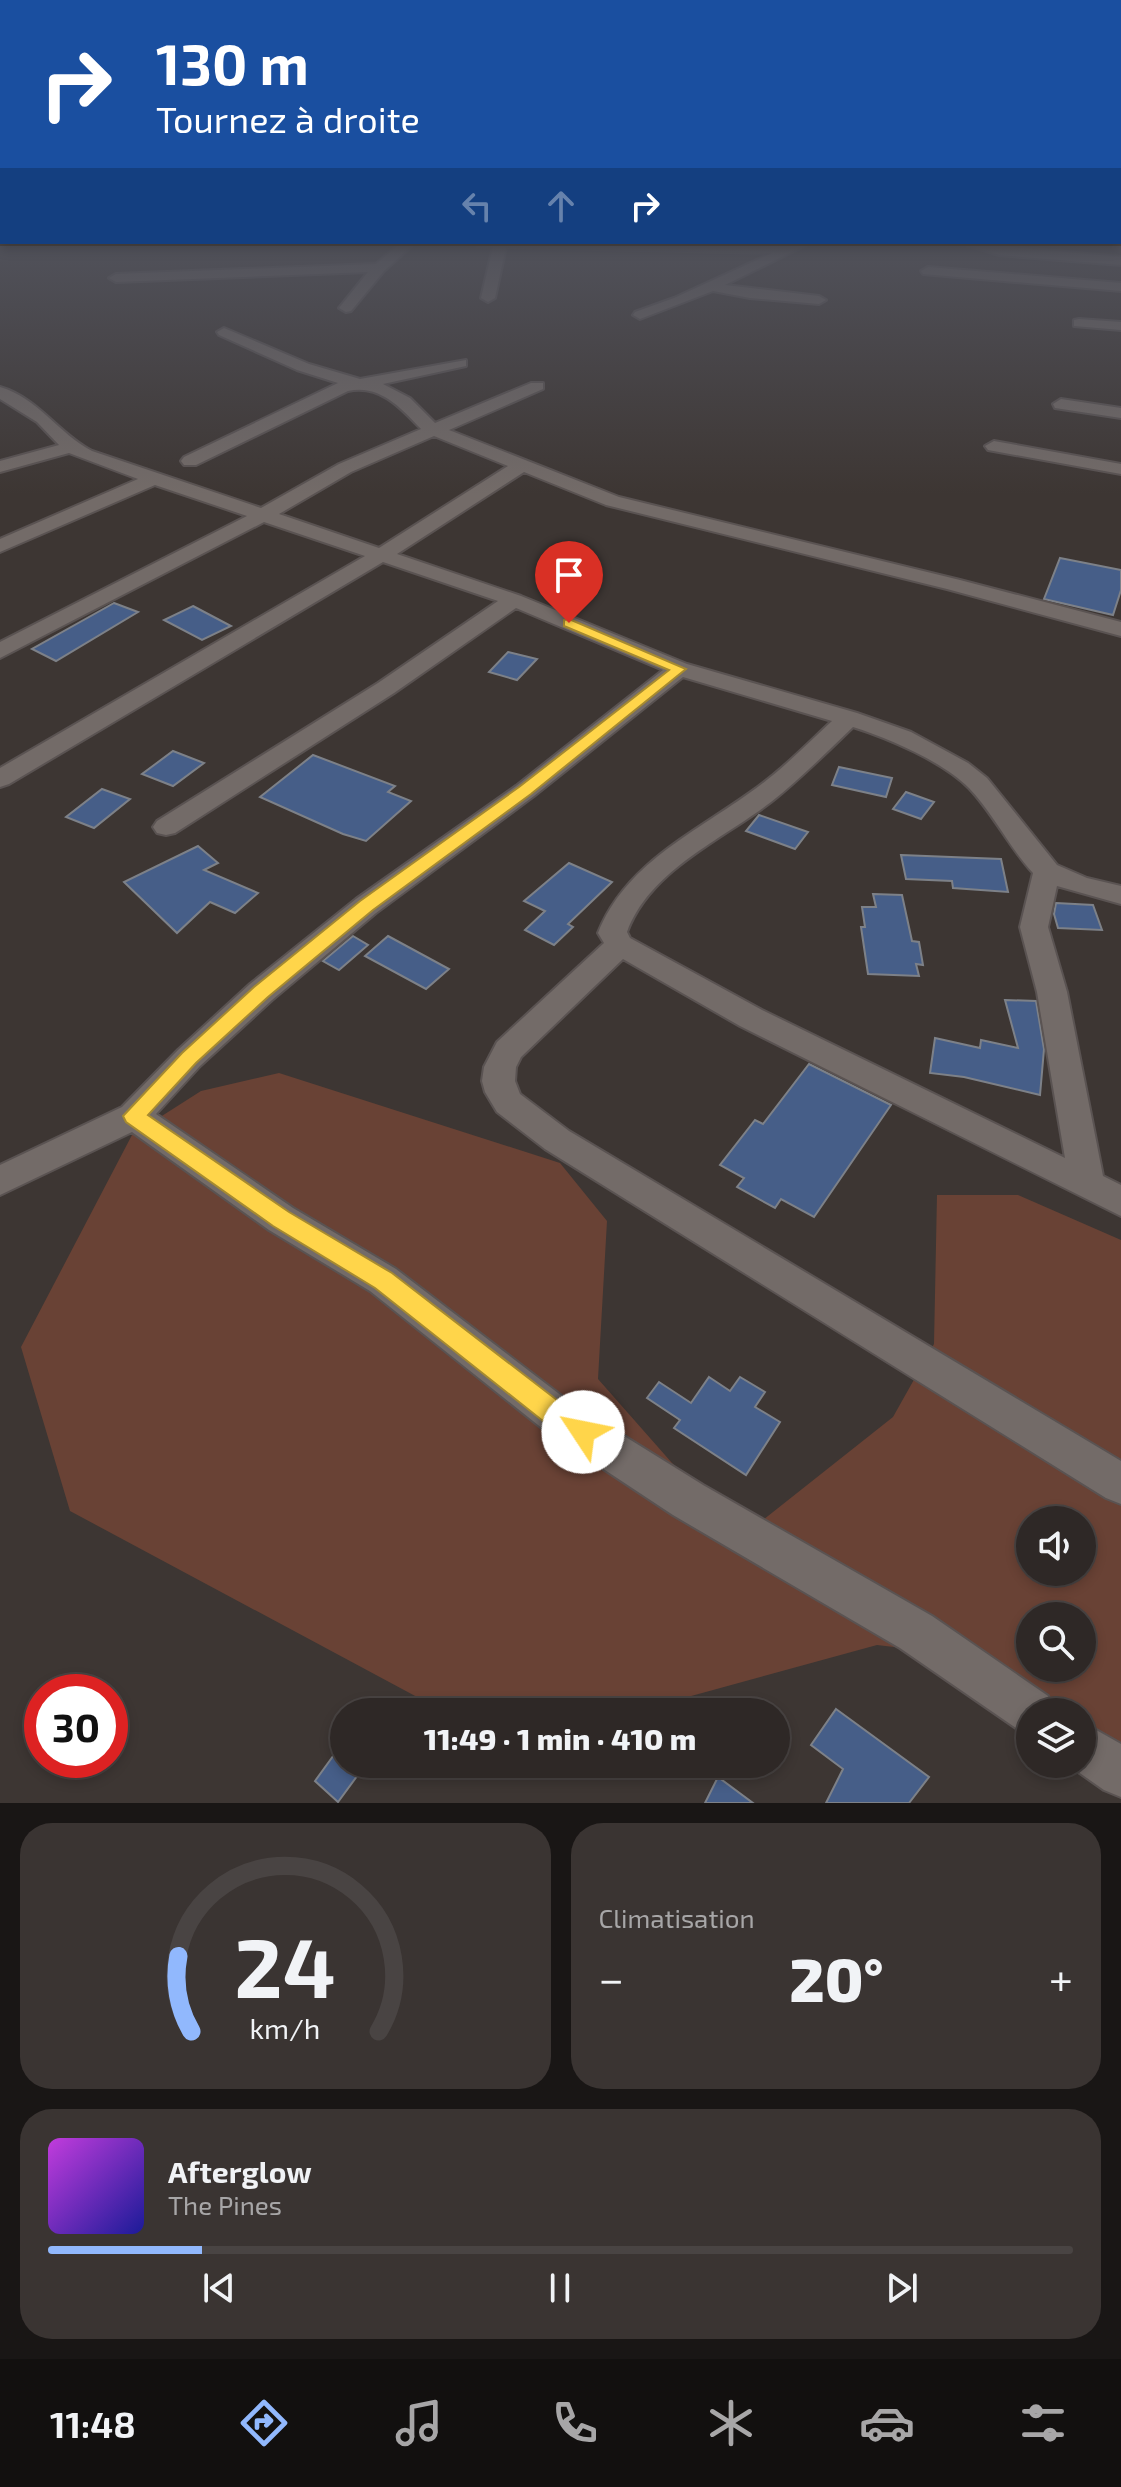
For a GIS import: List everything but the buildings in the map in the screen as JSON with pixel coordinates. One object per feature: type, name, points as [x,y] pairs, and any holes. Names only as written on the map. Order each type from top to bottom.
[{"type":"street","points":[[224,332],[303,367],[381,388],[404,402],[431,429],[613,501],[909,573],[1121,629]]},
{"type":"street","points":[[190,461],[336,390],[460,363]]},
{"type":"street","points":[[0,651],[265,514],[345,468],[537,386]]},
{"type":"street","points":[[0,392],[43,418],[71,447],[514,600],[679,669],[849,718],[902,737],[959,768],[978,783],[1047,871],[1080,886],[1121,895]]},
{"type":"street","points":[[1061,404],[1121,413]]},
{"type":"street","points":[[994,446],[1121,469]]},
{"type":"street","points":[[0,467],[71,447]]},
{"type":"street","points":[[0,779],[380,556],[522,465]]},
{"type":"street","points":[[0,546],[157,477]]},
{"type":"street","points":[[166,827],[386,688],[514,600]]},
{"type":"street","points":[[0,1181],[134,1116],[189,1058],[272,983],[366,906],[525,791],[679,669]]},
{"type":"street","points":[[849,718],[757,800],[717,824],[645,883],[619,910],[612,933],[620,945],[751,1018],[1121,1201]]},
{"type":"street","points":[[1047,871],[1034,927],[1052,992],[1087,1184]]},
{"type":"street","points":[[620,945],[508,1050],[498,1066],[496,1082],[504,1098],[557,1140],[1121,1484]]},
{"type":"street","points":[[134,1116],[281,1219],[383,1280],[557,1416],[688,1500],[916,1632],[1016,1701]]},
{"type":"street","points":[[1096,1756],[1121,1773]]},
{"type":"shaded area","points":[[279,1073],[560,1163],[607,1221],[598,1379],[739,1539],[893,1417],[934,1344],[937,1195],[1018,1195],[1121,1240],[1121,1787],[1096,1763],[1096,1698],[1033,1698],[1017,1682],[1096,1682],[1096,1602],[1016,1602],[1016,1681],[995,1659],[877,1645],[684,1698],[419,1698],[70,1511],[21,1347],[132,1135],[201,1091]]},
{"type":"route","points":[[569,623],[679,669],[525,791],[366,906],[261,992],[189,1058],[134,1116],[281,1219],[383,1280],[557,1416],[583,1432]]}]
